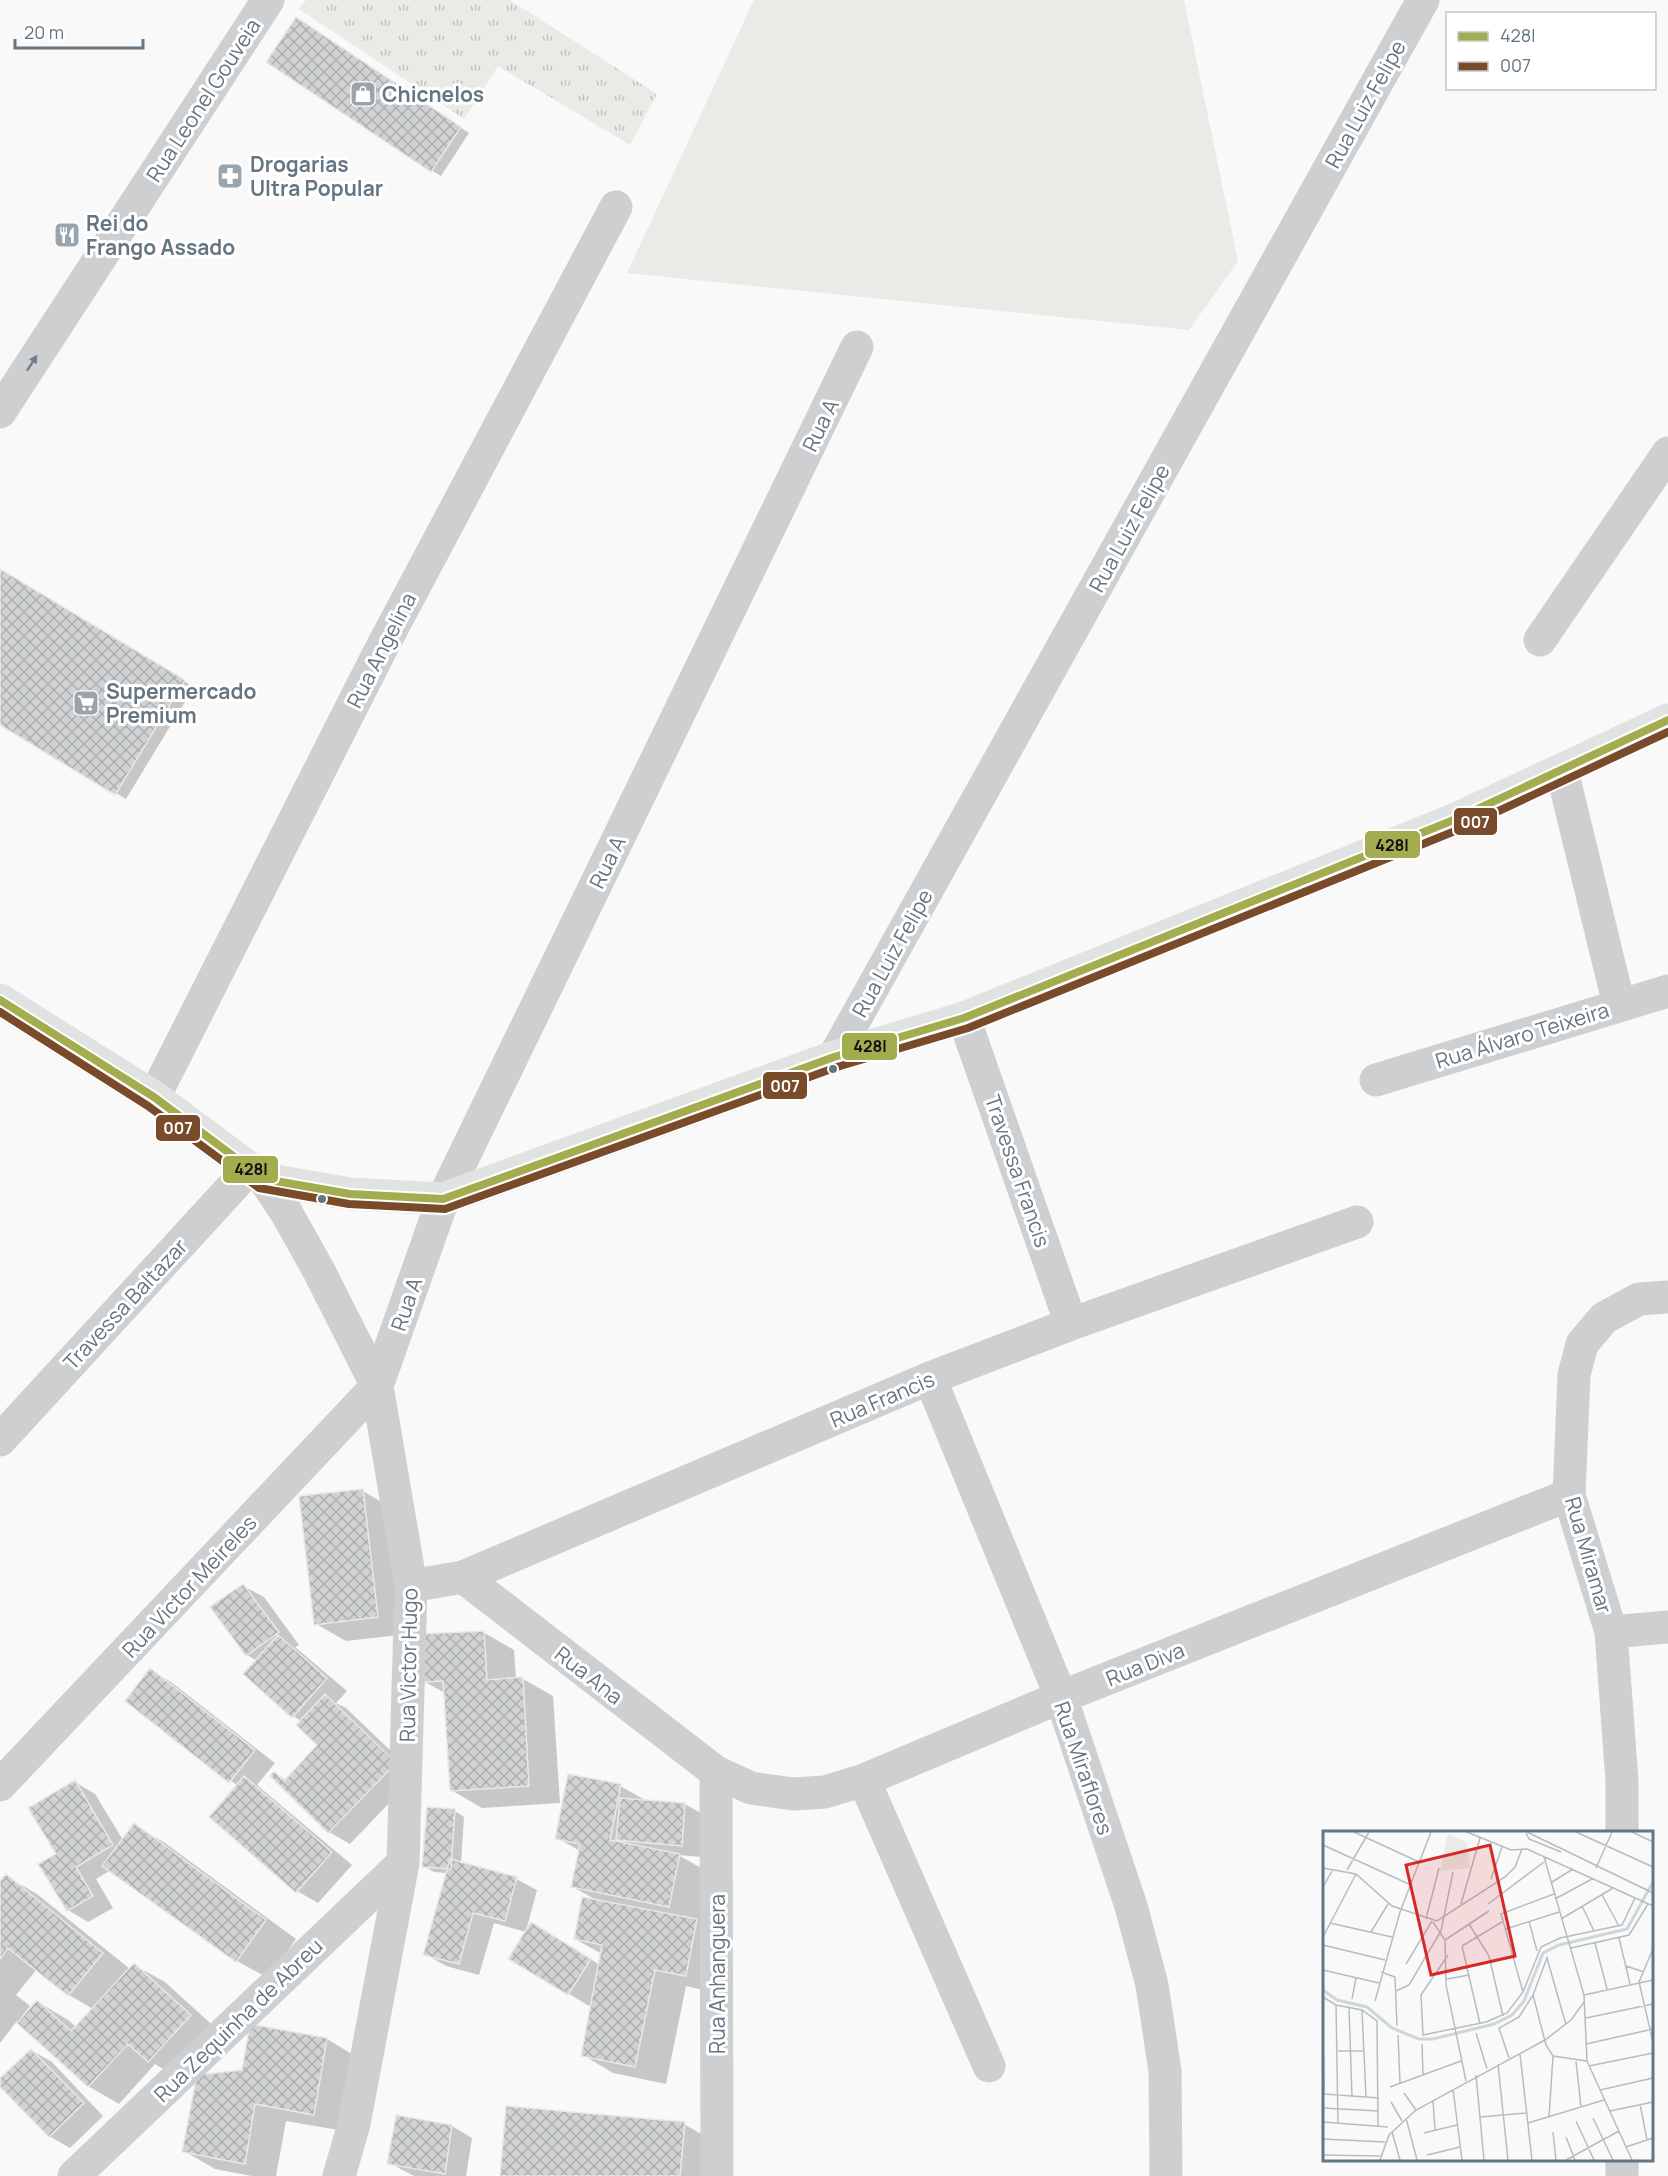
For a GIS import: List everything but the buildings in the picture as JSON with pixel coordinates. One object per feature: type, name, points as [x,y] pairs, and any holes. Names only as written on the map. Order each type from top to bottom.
[{"type":"main road","points":[[0,1000],[154,1097],[257,1174],[350,1194],[443,1199],[834,1057],[964,1018],[1456,819],[1668,720]]},
{"type":"street","name":"Rua Luiz Felipe","points":[[834,1057],[1423,0]]},
{"type":"street","name":"Rua Leonel Gouveia","points":[[4,396],[267,1]]},
{"type":"street","name":"Rua Angelina","points":[[154,1097],[380,651],[616,207]]},
{"type":"street","name":"Rua A","points":[[377,1386],[443,1199],[857,347]]},
{"type":"street","points":[[1540,640],[1668,453]]},
{"type":"street","points":[[1562,771],[1619,1005]]},
{"type":"street","name":"Rua Álvaro Teixeira","points":[[1376,1080],[1668,991]]},
{"type":"street","name":"Travessa Francis","points":[[964,1018],[1071,1324]]},
{"type":"street","name":"Rua Victor Hugo","points":[[257,1174],[286,1212],[319,1271],[377,1386],[411,1586],[403,1863],[354,2124],[339,2176]]},
{"type":"street","name":"Travessa Baltazar","points":[[0,1440],[257,1174]]},
{"type":"street","name":"Rua Francis","points":[[411,1586],[463,1577],[930,1378],[1071,1324],[1357,1222]]},
{"type":"street","name":"Rua Miramar","points":[[1622,1831],[1622,1781],[1611,1632],[1569,1495],[1574,1375],[1582,1344],[1604,1318],[1639,1299],[1668,1297]]},
{"type":"street","name":"Rua Miraflores","points":[[930,1378],[1061,1697],[1131,1906],[1152,1985],[1165,2071],[1166,2176]]},
{"type":"street","name":"Rua Victor Meireles","points":[[0,1785],[377,1386]]},
{"type":"street","name":"Rua Diva","points":[[716,1772],[751,1788],[793,1794],[825,1792],[864,1780],[1061,1697],[1569,1495]]},
{"type":"street","name":"Rua Ana","points":[[463,1577],[716,1772]]},
{"type":"street","points":[[1611,1632],[1668,1627]]},
{"type":"street","name":"Rua Anhanguera","points":[[716,1772],[717,2176]]},
{"type":"street","points":[[864,1780],[989,2066]]},
{"type":"street","name":"Rua Zequinha de Abreu","points":[[74,2176],[403,1863]]},
{"type":"green space","points":[[306,0],[510,0],[657,94],[630,145],[498,66],[464,119],[299,9]]},
{"type":"green space","points":[[754,0],[1184,0],[1238,261],[1189,330],[627,273]]},
{"type":"transit line","name":"428I","points":[[0,1000],[154,1097],[264,1179],[350,1194],[443,1199],[834,1057],[964,1018],[1456,819],[1668,720]]},
{"type":"transit line","name":"007","points":[[0,1012],[148,1106],[259,1188],[349,1204],[445,1209],[837,1067],[968,1028],[1460,829],[1668,732]]},
{"type":"place","name":"Chicnelos","points":[[363,94]]},
{"type":"place","name":"Drogarias Ultra Popular","points":[[230,176]]},
{"type":"place","name":"Rei do Frango Assado","points":[[67,235]]},
{"type":"place","name":"Supermercado Premium","points":[[86,703]]}]
